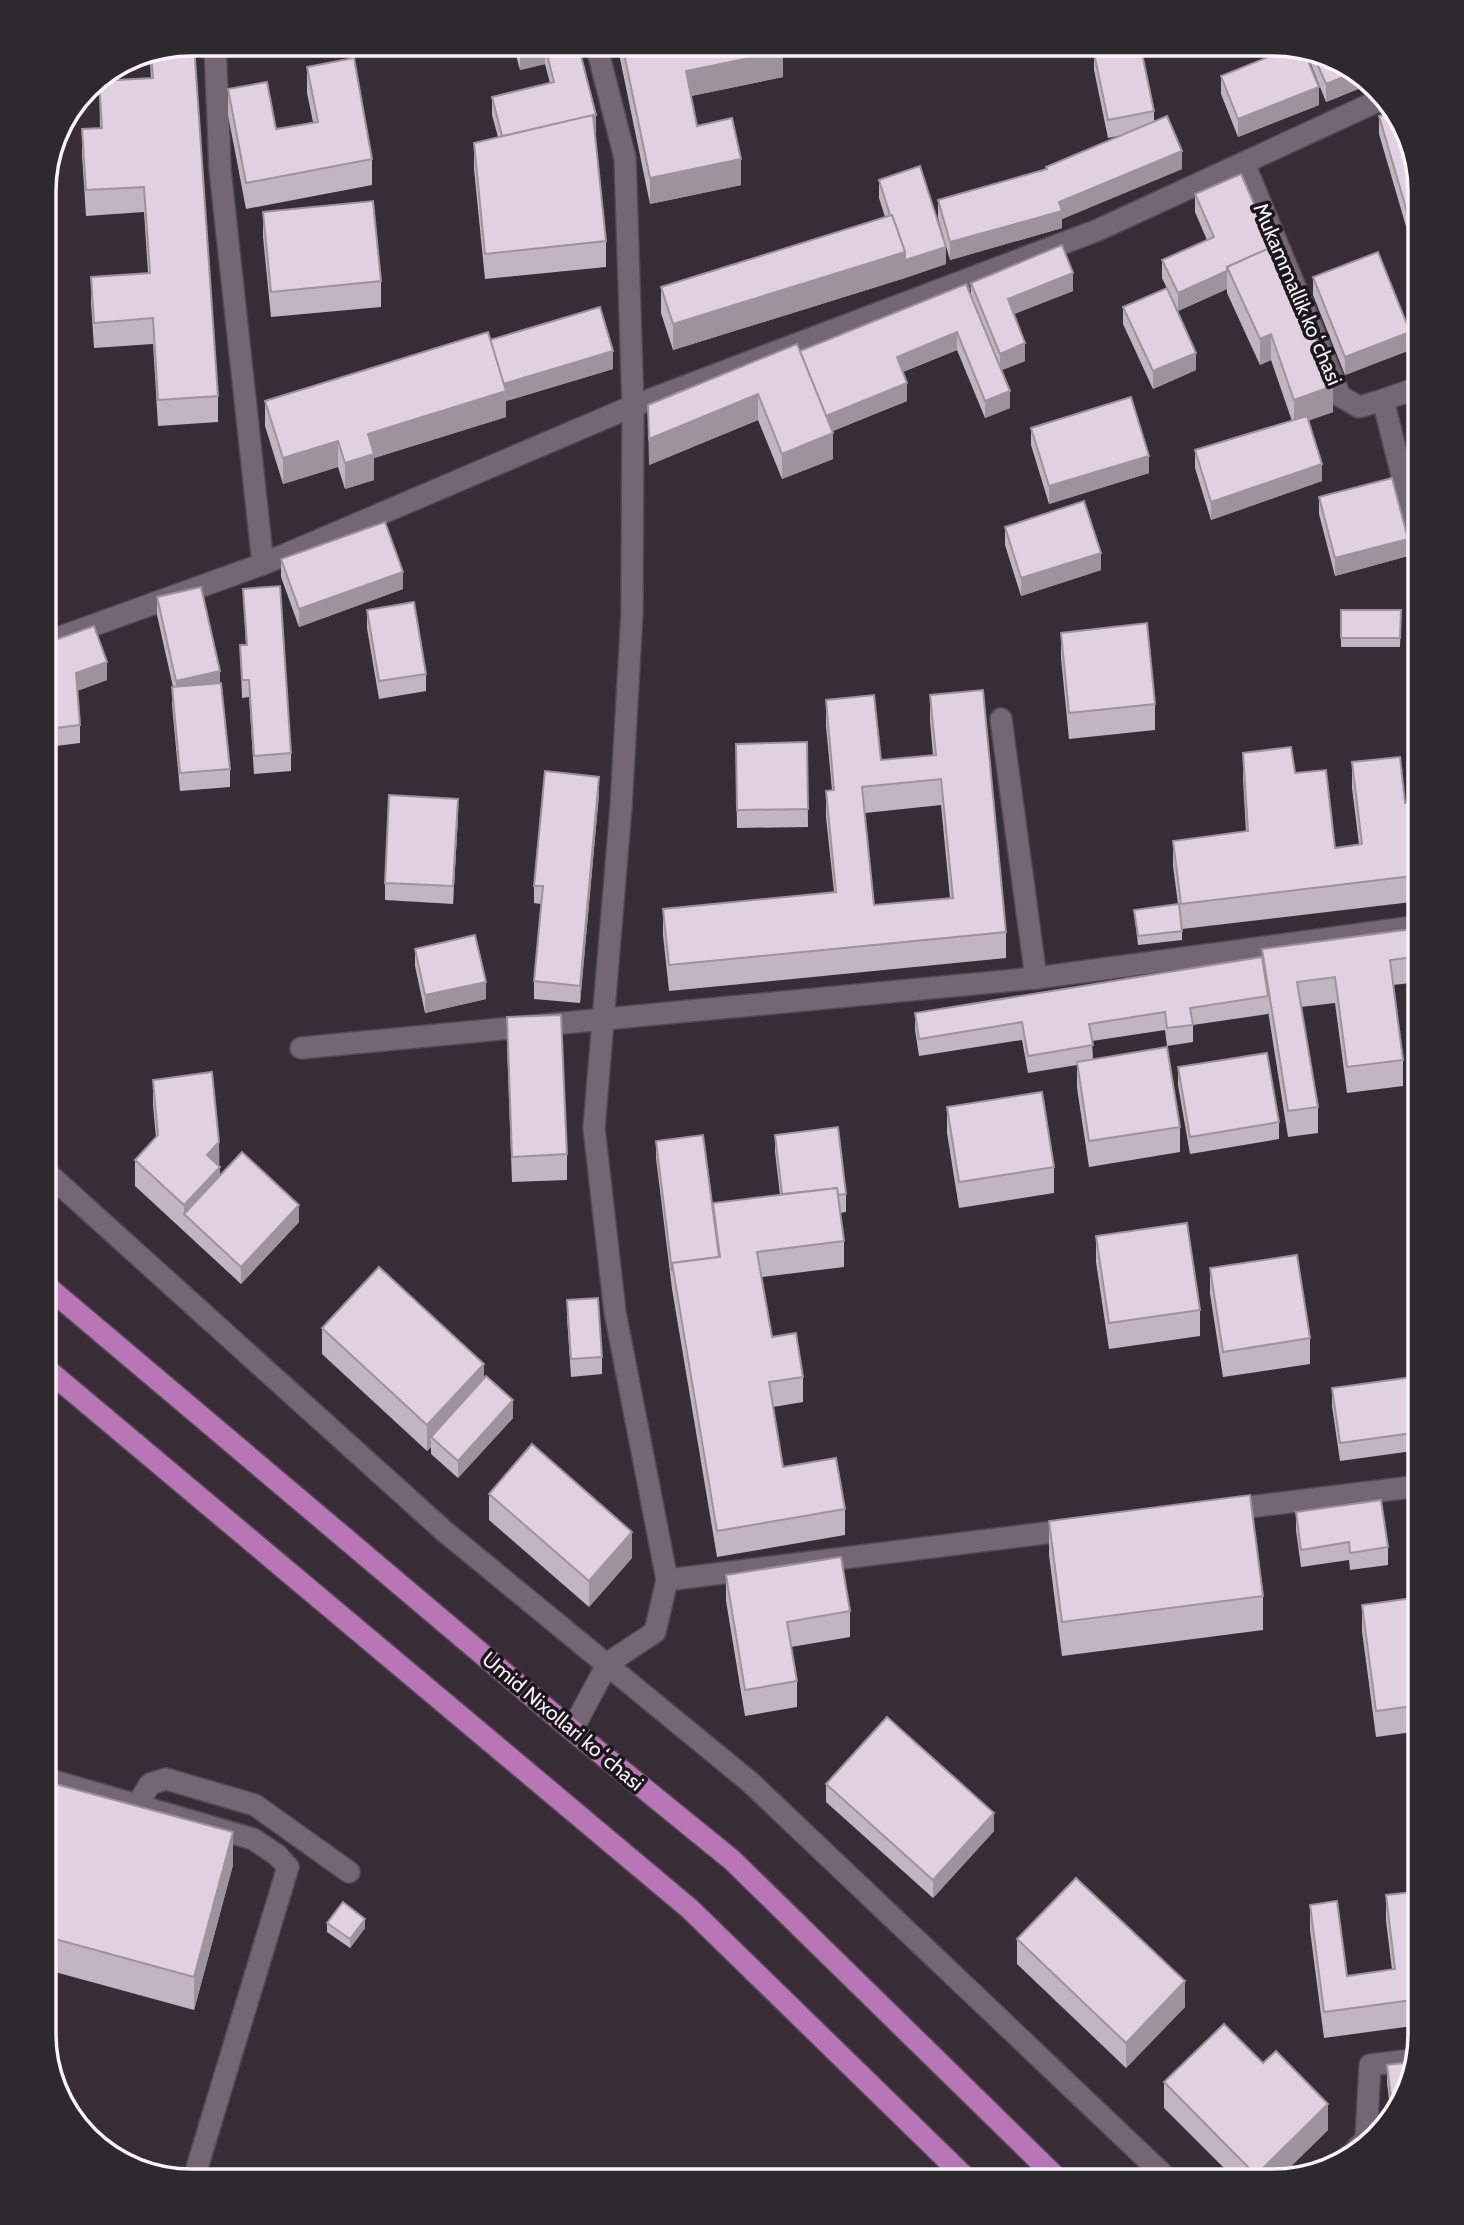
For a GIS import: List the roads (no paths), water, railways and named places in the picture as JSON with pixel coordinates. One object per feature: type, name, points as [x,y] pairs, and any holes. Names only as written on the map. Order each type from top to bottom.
[{"type":"main road","name":"Umid Nixollari koʻchasi","points":[[56,1294],[572,1730],[732,1860],[1048,2169]]},
{"type":"main road","points":[[56,1377],[690,1909],[957,2169]]},
{"type":"street","points":[[215,56],[220,169],[263,564]]},
{"type":"street","points":[[572,1730],[608,1663],[655,1632],[667,1580],[615,1312],[594,1128],[621,807],[632,613],[633,406],[625,158],[599,56]]},
{"type":"street","points":[[56,639],[263,564],[633,406],[1098,230],[1374,103]]},
{"type":"street","name":"Mukammallik koʻchasi","points":[[1244,163],[1340,396],[1359,407],[1408,391]]},
{"type":"street","points":[[1383,400],[1408,499]]},
{"type":"street","points":[[1001,719],[1036,978]]},
{"type":"street","points":[[301,1048],[1036,978],[1408,928]]},
{"type":"street","points":[[56,1181],[444,1531],[750,1782],[1157,2169]]},
{"type":"street","points":[[1201,1513],[1408,1487]]},
{"type":"street","points":[[667,1580],[1105,1525]]},
{"type":"street","points":[[137,1805],[150,1784],[166,1779],[255,1805],[349,1872]]},
{"type":"street","points":[[56,1782],[253,1839],[277,1855],[288,1867],[197,2169]]},
{"type":"street","points":[[1366,2130],[1370,2065],[1405,2061]]}]
